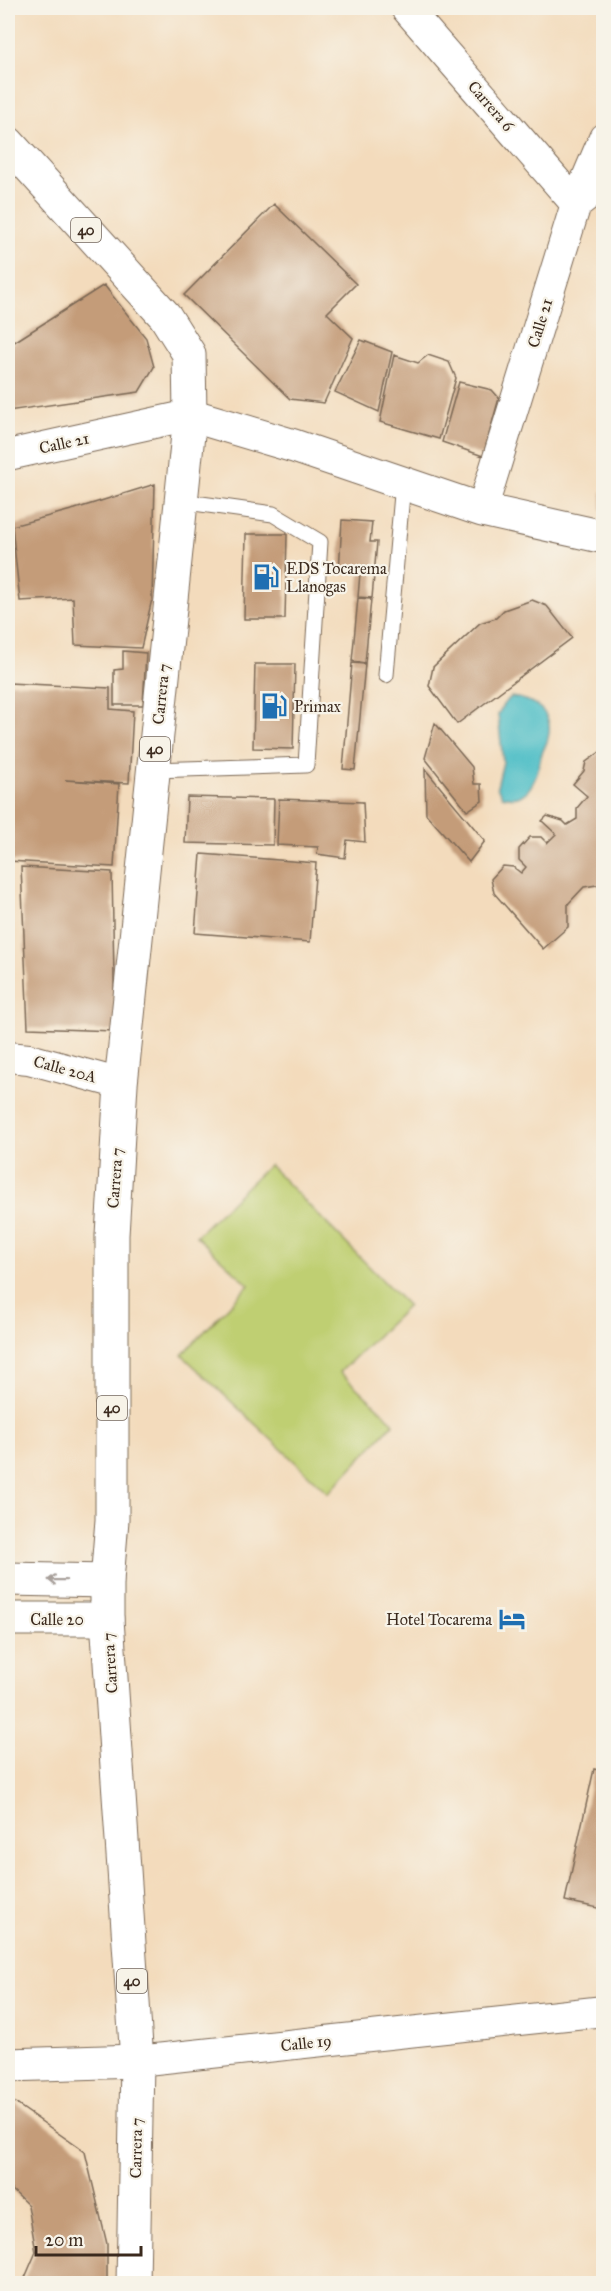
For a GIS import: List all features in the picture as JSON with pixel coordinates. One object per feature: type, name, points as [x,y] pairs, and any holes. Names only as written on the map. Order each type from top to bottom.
[{"type":"main road","name":"Carrera 7","points":[[8,142],[165,316],[189,354],[190,415],[121,1084],[112,1235],[112,1520],[107,1581],[107,1619],[137,2061],[134,2283]]},
{"type":"main road","points":[[190,415],[294,446],[482,510],[603,537]]},
{"type":"main road","points":[[8,1579],[107,1581]]},
{"type":"main road","name":"Calle 20","points":[[8,1620],[107,1619]]},
{"type":"main road","name":"Calle 19","points":[[8,2065],[137,2061]]},
{"type":"street","name":"Carrera 6","points":[[406,8],[576,204]]},
{"type":"street","name":"Calle 21","points":[[482,510],[576,204],[603,138]]},
{"type":"street","points":[[576,204],[603,184]]},
{"type":"street","name":"Calle 21","points":[[8,455],[190,415]]},
{"type":"street","name":"Calle 20A","points":[[8,1057],[29,1059],[121,1084]]},
{"type":"street","name":"Calle 19","points":[[137,2061],[603,2011]]},
{"type":"lane","points":[[386,675],[402,483]]},
{"type":"lane","points":[[153,770],[306,765],[320,542],[273,514],[180,501]]},
{"type":"green space","points":[[269,1165],[408,1306],[340,1372],[394,1423],[328,1493],[182,1355],[249,1285],[196,1236]]},
{"type":"water","points":[[511,697],[527,701],[540,708],[548,721],[549,729],[532,784],[525,793],[513,798],[502,796],[497,787],[503,762],[498,715],[503,705]]},
{"type":"building","points":[[274,204],[356,284],[327,313],[353,338],[324,403],[290,399],[184,295]]},
{"type":"building","points":[[104,285],[146,338],[154,367],[139,392],[8,411],[8,346]]},
{"type":"building","points":[[361,340],[392,352],[379,412],[335,392]]},
{"type":"building","points":[[394,355],[418,363],[428,355],[449,362],[456,378],[439,439],[380,422]]},
{"type":"building","points":[[459,382],[492,390],[499,398],[483,456],[442,442]]},
{"type":"building","points":[[155,484],[152,599],[141,648],[75,645],[73,598],[20,601],[12,526]]},
{"type":"building","points":[[601,492],[603,492],[603,511],[601,510]]},
{"type":"building","points":[[342,520],[372,522],[370,542],[377,542],[372,598],[358,597],[360,573],[339,572]]},
{"type":"building","name":"EDS Tocarema Llanogas","points":[[246,534],[287,534],[285,619],[244,619]]},
{"type":"building","points":[[358,598],[371,599],[365,663],[352,661]]},
{"type":"building","points":[[532,600],[547,606],[572,638],[457,724],[429,686],[433,667],[480,623],[496,618],[504,610]]},
{"type":"building","points":[[123,651],[146,653],[143,705],[114,705],[114,670],[123,669]]},
{"type":"building","points":[[352,663],[365,664],[355,770],[343,769]]},
{"type":"building","name":"Primax","points":[[255,664],[295,664],[293,749],[253,748]]},
{"type":"building","points":[[8,683],[110,688],[110,709],[133,711],[129,783],[65,780],[119,784],[114,867],[8,861]]},
{"type":"building","points":[[435,723],[472,767],[474,784],[481,784],[482,801],[467,811],[425,758]]},
{"type":"building","points":[[603,750],[603,884],[584,887],[568,904],[568,927],[543,949],[494,893],[491,879],[503,866],[513,867],[521,873],[526,867],[519,860],[519,849],[530,837],[541,837],[547,843],[556,834],[542,821],[547,816],[563,821],[567,825],[577,819],[577,808],[587,796],[573,784],[584,771],[586,762]]},
{"type":"building","points":[[425,769],[485,841],[469,862],[426,814]]},
{"type":"building","points":[[187,797],[274,799],[273,845],[185,843]]},
{"type":"building","points":[[279,799],[363,802],[365,842],[347,840],[345,858],[317,854],[318,847],[277,845]]},
{"type":"building","points":[[201,854],[316,863],[310,942],[195,933]]},
{"type":"building","points":[[21,867],[112,872],[115,1031],[28,1028]]},
{"type":"building","points":[[594,1769],[603,1771],[603,1909],[565,1901]]},
{"type":"building","points":[[8,2098],[85,2152],[107,2244],[107,2283],[19,2283],[24,2280],[36,2252],[28,2205],[8,2186]]},
{"type":"place","name":"EDS Tocarema Llanogas","points":[[266,577]]},
{"type":"place","name":"Primax","points":[[274,706]]},
{"type":"place","name":"Hotel Tocarema","points":[[512,1619]]}]
